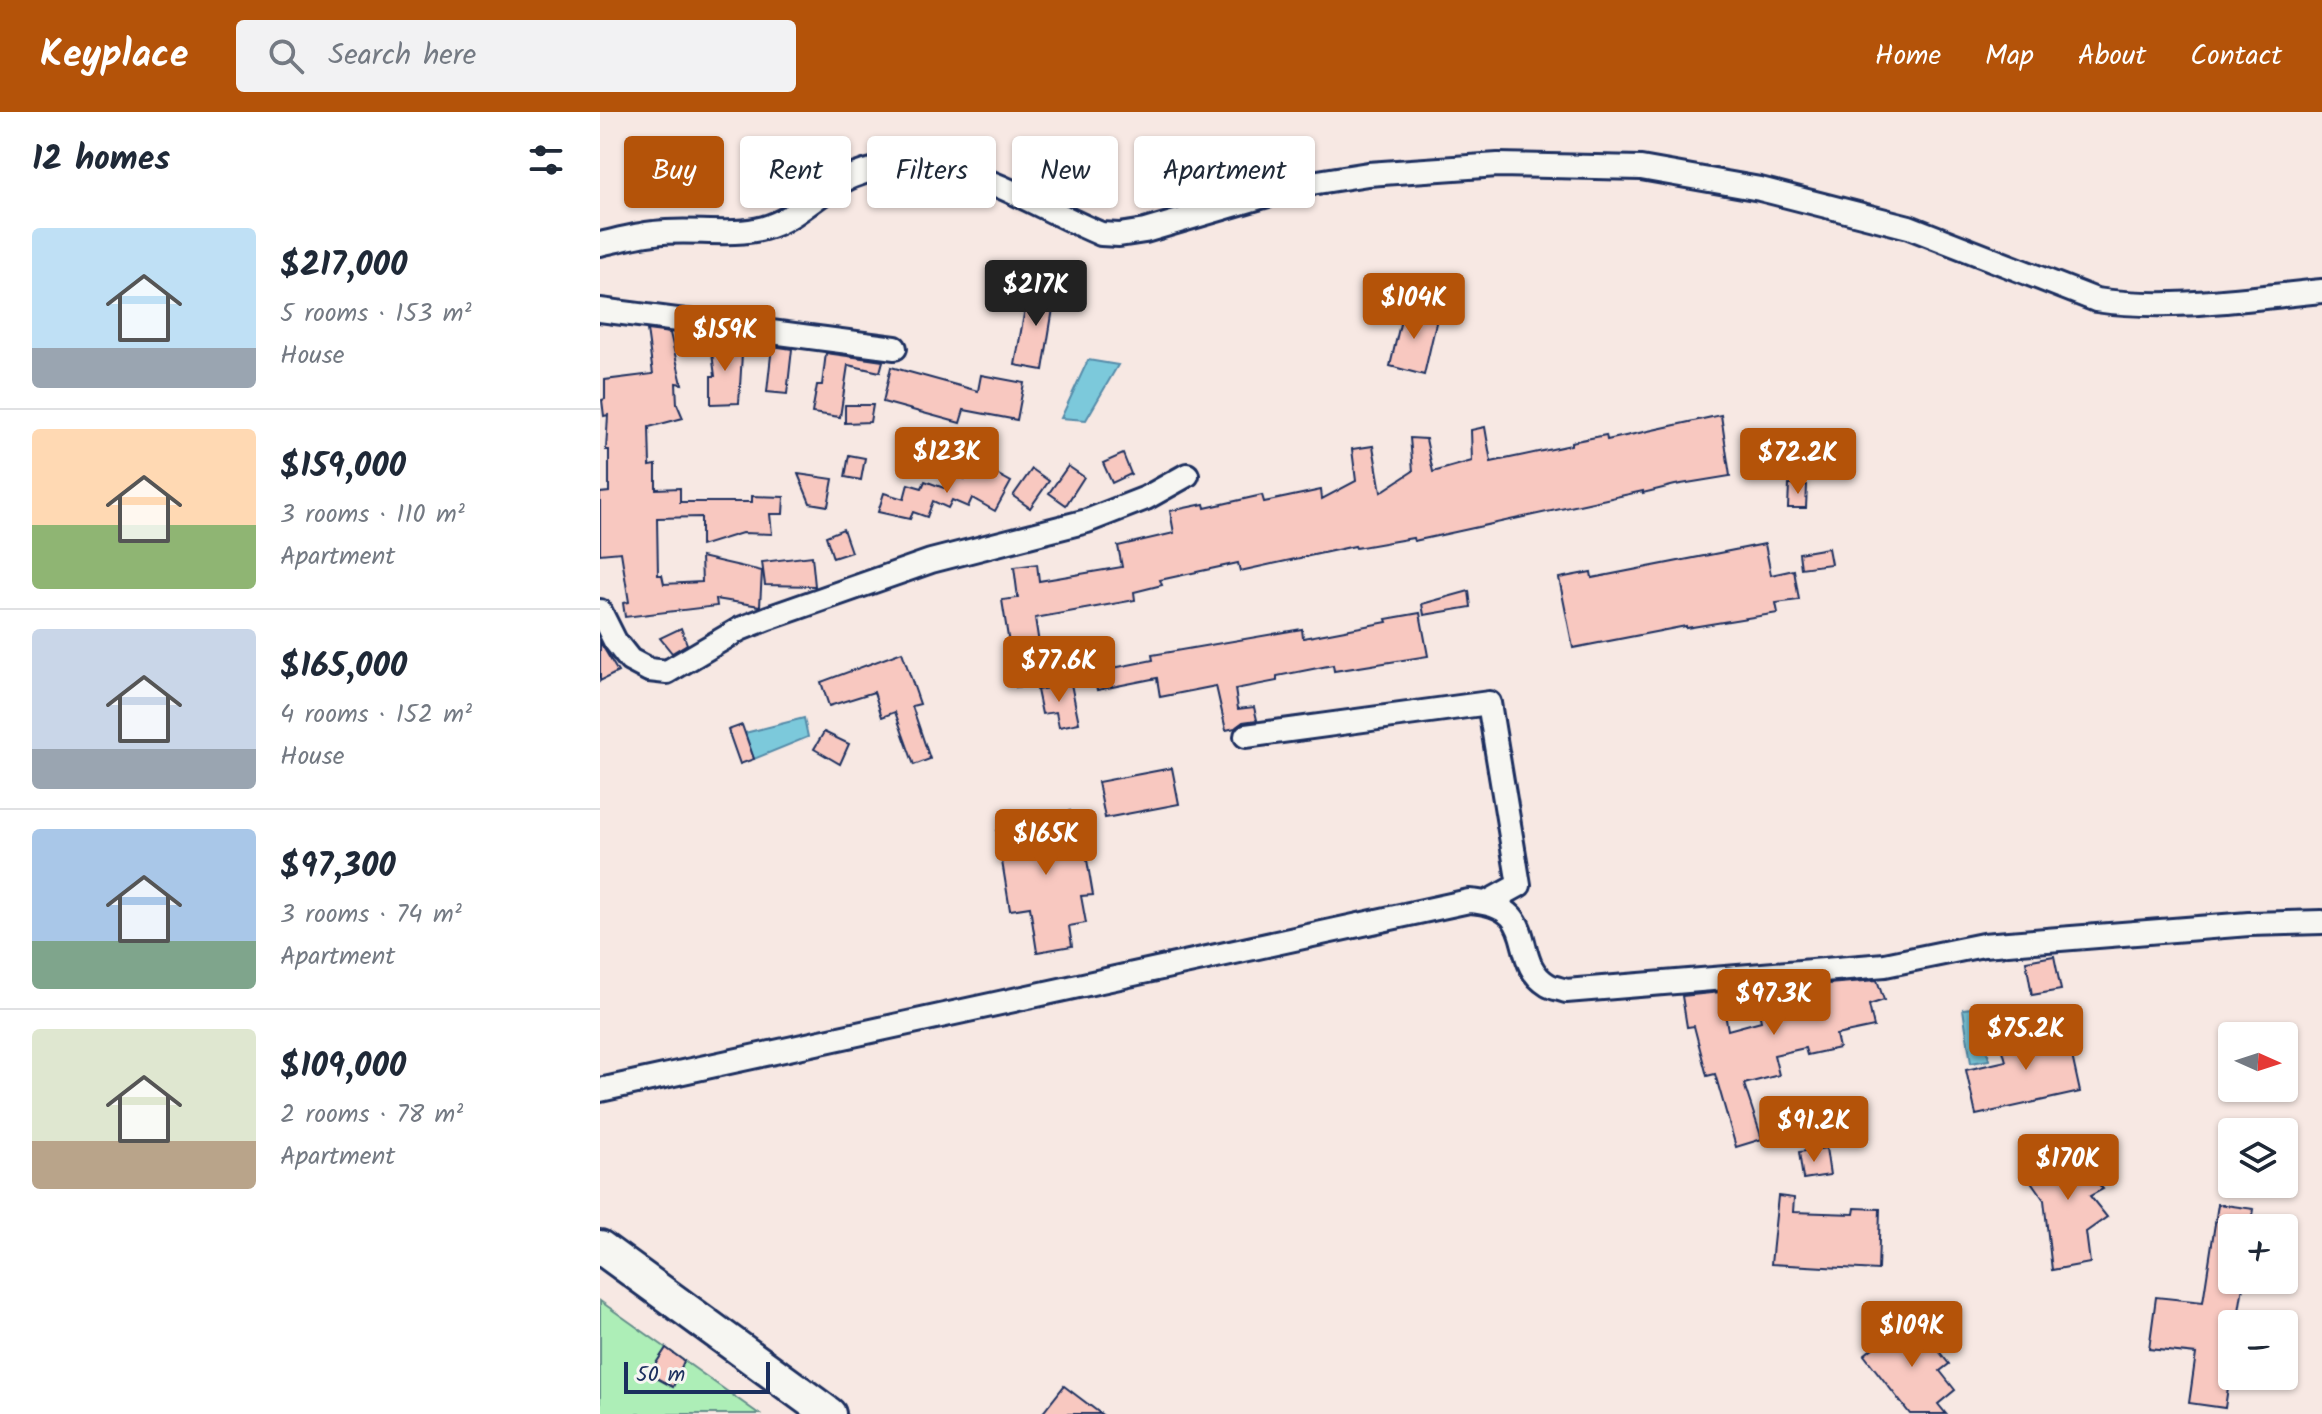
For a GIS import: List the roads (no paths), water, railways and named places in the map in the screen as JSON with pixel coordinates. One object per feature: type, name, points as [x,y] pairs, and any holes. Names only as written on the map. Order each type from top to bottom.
[{"type":"main road","points":[[600,1247],[829,1414]]},
{"type":"street","points":[[600,244],[654,233],[759,230],[786,220],[823,191],[856,175],[926,164],[974,175],[1101,234],[1119,235],[1145,231],[1305,184],[1368,174],[1498,165],[1572,165],[1641,168],[1760,189],[1851,211],[1909,227],[2096,300],[2125,304],[2180,302],[2322,291]]},
{"type":"street","points":[[600,310],[895,348]]},
{"type":"street","points":[[600,611],[615,641],[630,660],[649,670],[667,672],[740,629],[782,613],[931,561],[1087,521],[1146,498],[1187,475]]},
{"type":"street","points":[[1246,736],[1489,703],[1519,885],[1488,902]]},
{"type":"street","points":[[600,1090],[1469,901],[1488,902],[1508,911],[1521,932],[1530,963],[1538,976],[1549,986],[1566,991],[1885,965],[1983,945],[2249,924],[2322,922]]},
{"type":"water","points":[[1088,360],[1118,365],[1086,420],[1061,418]]},
{"type":"water","points":[[804,718],[808,737],[754,759],[745,733]]},
{"type":"water","points":[[1981,1007],[1989,1060],[1971,1063],[1963,1009]]}]
